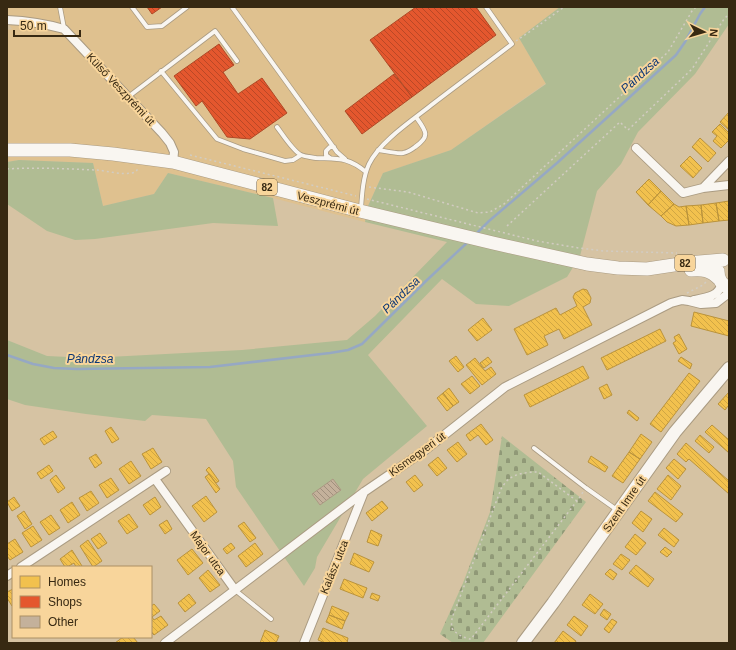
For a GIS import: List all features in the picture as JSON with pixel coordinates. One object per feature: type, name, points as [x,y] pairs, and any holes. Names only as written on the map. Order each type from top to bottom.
[{"type":"main road","name":"Veszprémi út","points":[[7,150],[70,150],[142,157],[173,157],[360,211],[588,264],[618,268],[647,269],[687,263],[717,261],[726,258]]},
{"type":"main road","name":"82","points":[[725,286],[718,274],[720,264],[726,258]]},
{"type":"main road","name":"Veszprémi út","points":[[647,269],[659,272],[703,269],[715,275],[725,286]]},
{"type":"main road","name":"Szent Imre út","points":[[523,643],[675,432],[729,368]]},
{"type":"street","points":[[7,20],[28,21],[64,29]]},
{"type":"street","name":"Külső Veszprémi út","points":[[64,29],[162,132],[170,143],[173,157]]},
{"type":"street","points":[[636,148],[683,193],[703,188],[729,185]]},
{"type":"street","points":[[703,188],[729,161]]},
{"type":"street","name":"Kismegyeri út","points":[[165,643],[364,492],[424,451],[505,387],[671,303],[710,297],[721,287],[725,286]]},
{"type":"street","name":"Kismegyeri út","points":[[686,300],[701,304],[716,303],[725,286]]},
{"type":"street","points":[[23,566],[166,471]]},
{"type":"street","name":"Major utca","points":[[155,479],[235,590]]},
{"type":"street","name":"Kalász utca","points":[[304,643],[364,492]]},
{"type":"lane","points":[[60,7],[64,29]]},
{"type":"lane","points":[[132,7],[147,27],[162,26],[187,7]]},
{"type":"lane","points":[[232,7],[334,147],[345,159],[359,166],[366,172]]},
{"type":"lane","points":[[360,211],[366,172],[370,162],[378,150],[416,117],[512,44],[486,7]]},
{"type":"lane","points":[[128,97],[215,31],[237,61]]},
{"type":"lane","points":[[161,71],[217,139],[285,162],[300,155]]},
{"type":"lane","points":[[378,150],[403,153],[421,143],[425,138],[425,134],[416,117]]},
{"type":"lane","points":[[277,127],[300,155],[308,157],[345,159]]},
{"type":"lane","points":[[330,158],[326,155],[326,151],[330,147],[334,147]]},
{"type":"lane","points":[[534,448],[619,511]]},
{"type":"lane","name":"Major utca","points":[[235,590],[271,619]]},
{"type":"path","points":[[512,44],[564,7]]},
{"type":"path","points":[[364,186],[408,192],[478,213],[490,212],[504,204],[668,52],[692,11],[696,7]]},
{"type":"path","points":[[507,226],[620,122],[628,130],[692,69],[724,19],[729,14]]},
{"type":"path","points":[[173,157],[195,155],[537,241],[579,248],[681,253]]},
{"type":"path","points":[[7,169],[53,168],[125,174],[132,173],[137,170],[142,157]]},
{"type":"path","points":[[686,300],[687,293],[706,282]]},
{"type":"path","points":[[577,501],[538,472],[517,475],[508,480],[501,489],[452,618],[451,626],[453,630],[467,639],[472,639],[577,501],[586,488]]},
{"type":"shaded area","points":[[7,7],[560,7],[519,38],[546,83],[451,150],[383,173],[368,206],[365,222],[168,173],[154,194],[103,206],[93,163],[19,160],[7,162],[7,30],[12,29],[7,22]]},
{"type":"green space","points":[[560,7],[729,7],[729,24],[695,74],[638,132],[621,164],[597,191],[580,256],[567,277],[509,306],[476,304],[442,279],[368,355],[427,426],[363,479],[317,557],[315,568],[304,586],[236,487],[233,461],[206,419],[152,415],[145,421],[25,405],[7,399],[7,340],[47,356],[89,358],[242,350],[347,340],[375,316],[447,242],[365,222],[368,206],[383,173],[451,150],[546,84],[519,38]]},
{"type":"green space","points":[[19,160],[93,163],[103,206],[154,194],[168,173],[273,198],[278,226],[213,223],[95,239],[75,240],[47,231],[7,204],[7,162]]},
{"type":"green space","points":[[502,436],[586,502],[483,643],[453,643],[440,634],[463,583],[490,512]]},
{"type":"building: Homes","points":[[729,112],[729,130],[720,122]]},
{"type":"building: Homes","points":[[720,124],[729,133],[729,140],[721,148],[713,141],[717,136],[712,132]]},
{"type":"building: Homes","points":[[700,138],[716,153],[708,162],[692,147]]},
{"type":"building: Homes","points":[[690,156],[702,168],[693,178],[680,166]]},
{"type":"building: Homes","points":[[649,179],[661,191],[648,205],[636,192]]},
{"type":"building: Homes","points":[[661,191],[674,204],[661,216],[648,205]]},
{"type":"building: Homes","points":[[729,201],[729,220],[719,221],[716,203]]},
{"type":"building: Homes","points":[[716,203],[719,221],[703,223],[701,205]]},
{"type":"building: Homes","points":[[674,204],[679,207],[686,206],[689,225],[676,226],[667,222],[661,216]]},
{"type":"building: Homes","points":[[701,205],[703,223],[689,225],[686,206]]},
{"type":"building: Homes","points":[[583,289],[587,290],[591,298],[590,303],[583,307],[592,325],[564,339],[559,329],[544,336],[548,345],[527,355],[514,329],[556,308],[560,315],[577,306],[573,297],[575,293]]},
{"type":"building: Homes","points":[[694,312],[729,321],[729,336],[691,326]]},
{"type":"building: Homes","points":[[483,318],[492,330],[477,341],[468,330]]},
{"type":"building: Homes","points":[[660,329],[666,341],[607,370],[601,358]]},
{"type":"building: Homes","points":[[679,334],[687,349],[679,354],[673,343],[676,341],[674,337]]},
{"type":"building: Homes","points":[[456,356],[464,367],[458,372],[449,361]]},
{"type":"building: Homes","points":[[488,357],[492,362],[484,368],[480,363]]},
{"type":"building: Homes","points":[[681,357],[692,364],[690,369],[678,361]]},
{"type":"building: Homes","points":[[475,358],[485,371],[491,367],[496,374],[482,385],[466,365]]},
{"type":"building: Homes","points":[[583,366],[589,378],[530,407],[524,395]]},
{"type":"building: Homes","points":[[689,373],[700,381],[661,432],[650,424]]},
{"type":"building: Homes","points":[[472,376],[480,386],[470,394],[461,384]]},
{"type":"building: Homes","points":[[607,384],[612,395],[604,399],[599,388]]},
{"type":"building: Homes","points":[[449,388],[459,402],[453,406],[443,393]]},
{"type":"building: Homes","points":[[729,392],[729,407],[728,406],[725,410],[718,404]]},
{"type":"building: Homes","points":[[443,393],[453,406],[447,411],[437,398]]},
{"type":"building: Homes","points":[[629,410],[639,418],[637,421],[627,413]]},
{"type":"building: Homes","points":[[481,424],[493,440],[486,445],[478,435],[470,441],[466,435]]},
{"type":"building: Homes","points":[[712,425],[729,440],[729,453],[705,432]]},
{"type":"building: Homes","points":[[111,427],[119,439],[112,443],[105,431]]},
{"type":"building: Homes","points":[[53,431],[57,437],[44,445],[40,439]]},
{"type":"building: Homes","points":[[641,434],[652,442],[640,459],[629,452]]},
{"type":"building: Homes","points":[[700,435],[714,447],[709,453],[695,441]]},
{"type":"building: Homes","points":[[458,442],[467,454],[457,462],[447,450]]},
{"type":"building: Homes","points":[[686,443],[729,481],[729,494],[689,459],[686,462],[677,454]]},
{"type":"building: Homes","points":[[153,448],[162,462],[151,469],[142,454]]},
{"type":"building: Homes","points":[[629,452],[640,459],[623,483],[612,476]]},
{"type":"building: Homes","points":[[96,454],[102,463],[95,468],[89,458]]},
{"type":"building: Homes","points":[[591,456],[608,467],[605,472],[588,462]]},
{"type":"building: Homes","points":[[438,457],[447,468],[437,476],[428,465]]},
{"type":"building: Homes","points":[[674,459],[686,469],[678,479],[666,468]]},
{"type":"building: Homes","points":[[131,461],[141,476],[129,484],[119,469]]},
{"type":"building: Homes","points":[[49,465],[53,471],[41,479],[37,473]]},
{"type":"building: Homes","points":[[209,467],[219,481],[216,483],[206,470]]},
{"type":"building: Homes","points":[[209,474],[220,489],[216,493],[205,477]]},
{"type":"building: Homes","points":[[56,475],[65,488],[58,493],[50,480]]},
{"type":"building: Homes","points":[[415,475],[423,485],[414,492],[406,482]]},
{"type":"building: Homes","points":[[668,475],[681,486],[671,500],[657,489]]},
{"type":"building: Homes","points":[[111,478],[119,490],[107,498],[99,485]]},
{"type":"building: Homes","points":[[91,491],[99,503],[87,511],[79,498]]},
{"type":"building: Homes","points":[[655,492],[683,514],[676,522],[648,501]]},
{"type":"building: Homes","points":[[206,496],[217,512],[204,522],[192,506]]},
{"type":"building: Homes","points":[[14,497],[20,506],[12,511],[7,502]]},
{"type":"building: Homes","points":[[155,497],[161,507],[150,515],[143,505]]},
{"type":"building: Homes","points":[[382,501],[388,508],[372,521],[366,513]]},
{"type":"building: Homes","points":[[72,502],[80,515],[68,523],[60,510]]},
{"type":"building: Homes","points":[[24,511],[32,524],[25,529],[17,516]]},
{"type":"building: Homes","points":[[641,511],[652,519],[643,532],[632,523]]},
{"type":"building: Homes","points":[[129,514],[138,527],[127,534],[118,521]]},
{"type":"building: Homes","points":[[51,515],[60,528],[49,535],[40,522]]},
{"type":"building: Homes","points":[[167,520],[172,529],[165,534],[159,525]]},
{"type":"building: Homes","points":[[244,522],[256,538],[250,542],[238,526]]},
{"type":"building: Homes","points":[[33,526],[42,540],[31,547],[22,533]]},
{"type":"building: Homes","points":[[664,528],[679,540],[674,547],[658,535]]},
{"type":"building: Homes","points":[[371,530],[382,535],[378,546],[367,542]]},
{"type":"building: Homes","points":[[100,533],[107,543],[98,549],[91,539]]},
{"type":"building: Homes","points":[[635,534],[646,543],[636,555],[625,547]]},
{"type":"building: Homes","points":[[15,539],[23,552],[10,560],[7,556],[7,544]]},
{"type":"building: Homes","points":[[88,540],[102,561],[92,566],[80,546]]},
{"type":"building: Homes","points":[[231,543],[235,548],[227,554],[223,549]]},
{"type":"building: Homes","points":[[255,543],[263,554],[246,567],[238,556]]},
{"type":"building: Homes","points":[[665,547],[672,552],[667,557],[660,552]]},
{"type":"building: Homes","points":[[192,549],[203,563],[188,575],[177,560]]},
{"type":"building: Homes","points":[[72,550],[82,566],[76,566],[74,563],[69,566],[64,566],[60,559]]},
{"type":"building: Homes","points":[[354,553],[374,562],[369,572],[350,564]]},
{"type":"building: Homes","points":[[621,554],[630,560],[622,570],[613,564]]},
{"type":"building: Homes","points":[[636,565],[654,579],[648,587],[629,573]]},
{"type":"building: Homes","points":[[610,569],[617,574],[613,580],[605,574]]},
{"type":"building: Homes","points":[[208,570],[220,585],[210,592],[199,578]]},
{"type":"building: Homes","points":[[344,579],[367,588],[363,598],[340,589]]},
{"type":"building: Homes","points":[[12,590],[12,606],[7,598],[7,592]]},
{"type":"building: Homes","points":[[372,593],[380,596],[378,601],[370,598]]},
{"type":"building: Homes","points":[[189,594],[196,603],[185,612],[178,603]]},
{"type":"building: Homes","points":[[590,594],[603,604],[595,614],[582,605]]},
{"type":"building: Homes","points":[[154,604],[160,611],[152,617],[152,605]]},
{"type":"building: Homes","points":[[332,606],[349,613],[345,621],[329,615]]},
{"type":"building: Homes","points":[[604,609],[611,614],[607,620],[600,615]]},
{"type":"building: Homes","points":[[329,615],[345,621],[342,629],[326,622]]},
{"type":"building: Homes","points":[[161,616],[168,625],[154,635],[152,633],[152,617],[154,620]]},
{"type":"building: Homes","points":[[574,616],[588,626],[581,636],[567,625]]},
{"type":"building: Homes","points":[[612,619],[617,622],[609,633],[604,629]]},
{"type":"building: Homes","points":[[323,628],[348,638],[347,643],[325,643],[318,640]]},
{"type":"building: Homes","points":[[265,630],[279,636],[276,643],[260,643]]},
{"type":"building: Homes","points":[[563,631],[576,641],[575,643],[554,643]]},
{"type":"building: Homes","points":[[122,638],[134,638],[138,643],[115,643]]},
{"type":"building: Shops","points":[[147,7],[162,7],[152,14]]},
{"type":"building: Shops","points":[[416,7],[476,7],[496,35],[412,97],[370,40]]},
{"type":"building: Shops","points":[[219,44],[234,65],[223,72],[238,94],[262,78],[287,113],[250,139],[227,137],[202,101],[196,106],[174,76]]},
{"type":"building: Shops","points":[[394,74],[412,97],[362,134],[345,111]]},
{"type":"building: Other","points":[[333,479],[341,490],[320,505],[312,494]]},
{"type":"waterway","name":"Pándzsa","points":[[475,235],[676,55],[705,7]]},
{"type":"waterway","name":"Pándzsa","points":[[7,355],[33,364],[54,368],[77,369],[210,367],[348,350],[362,344],[469,241]]}]
